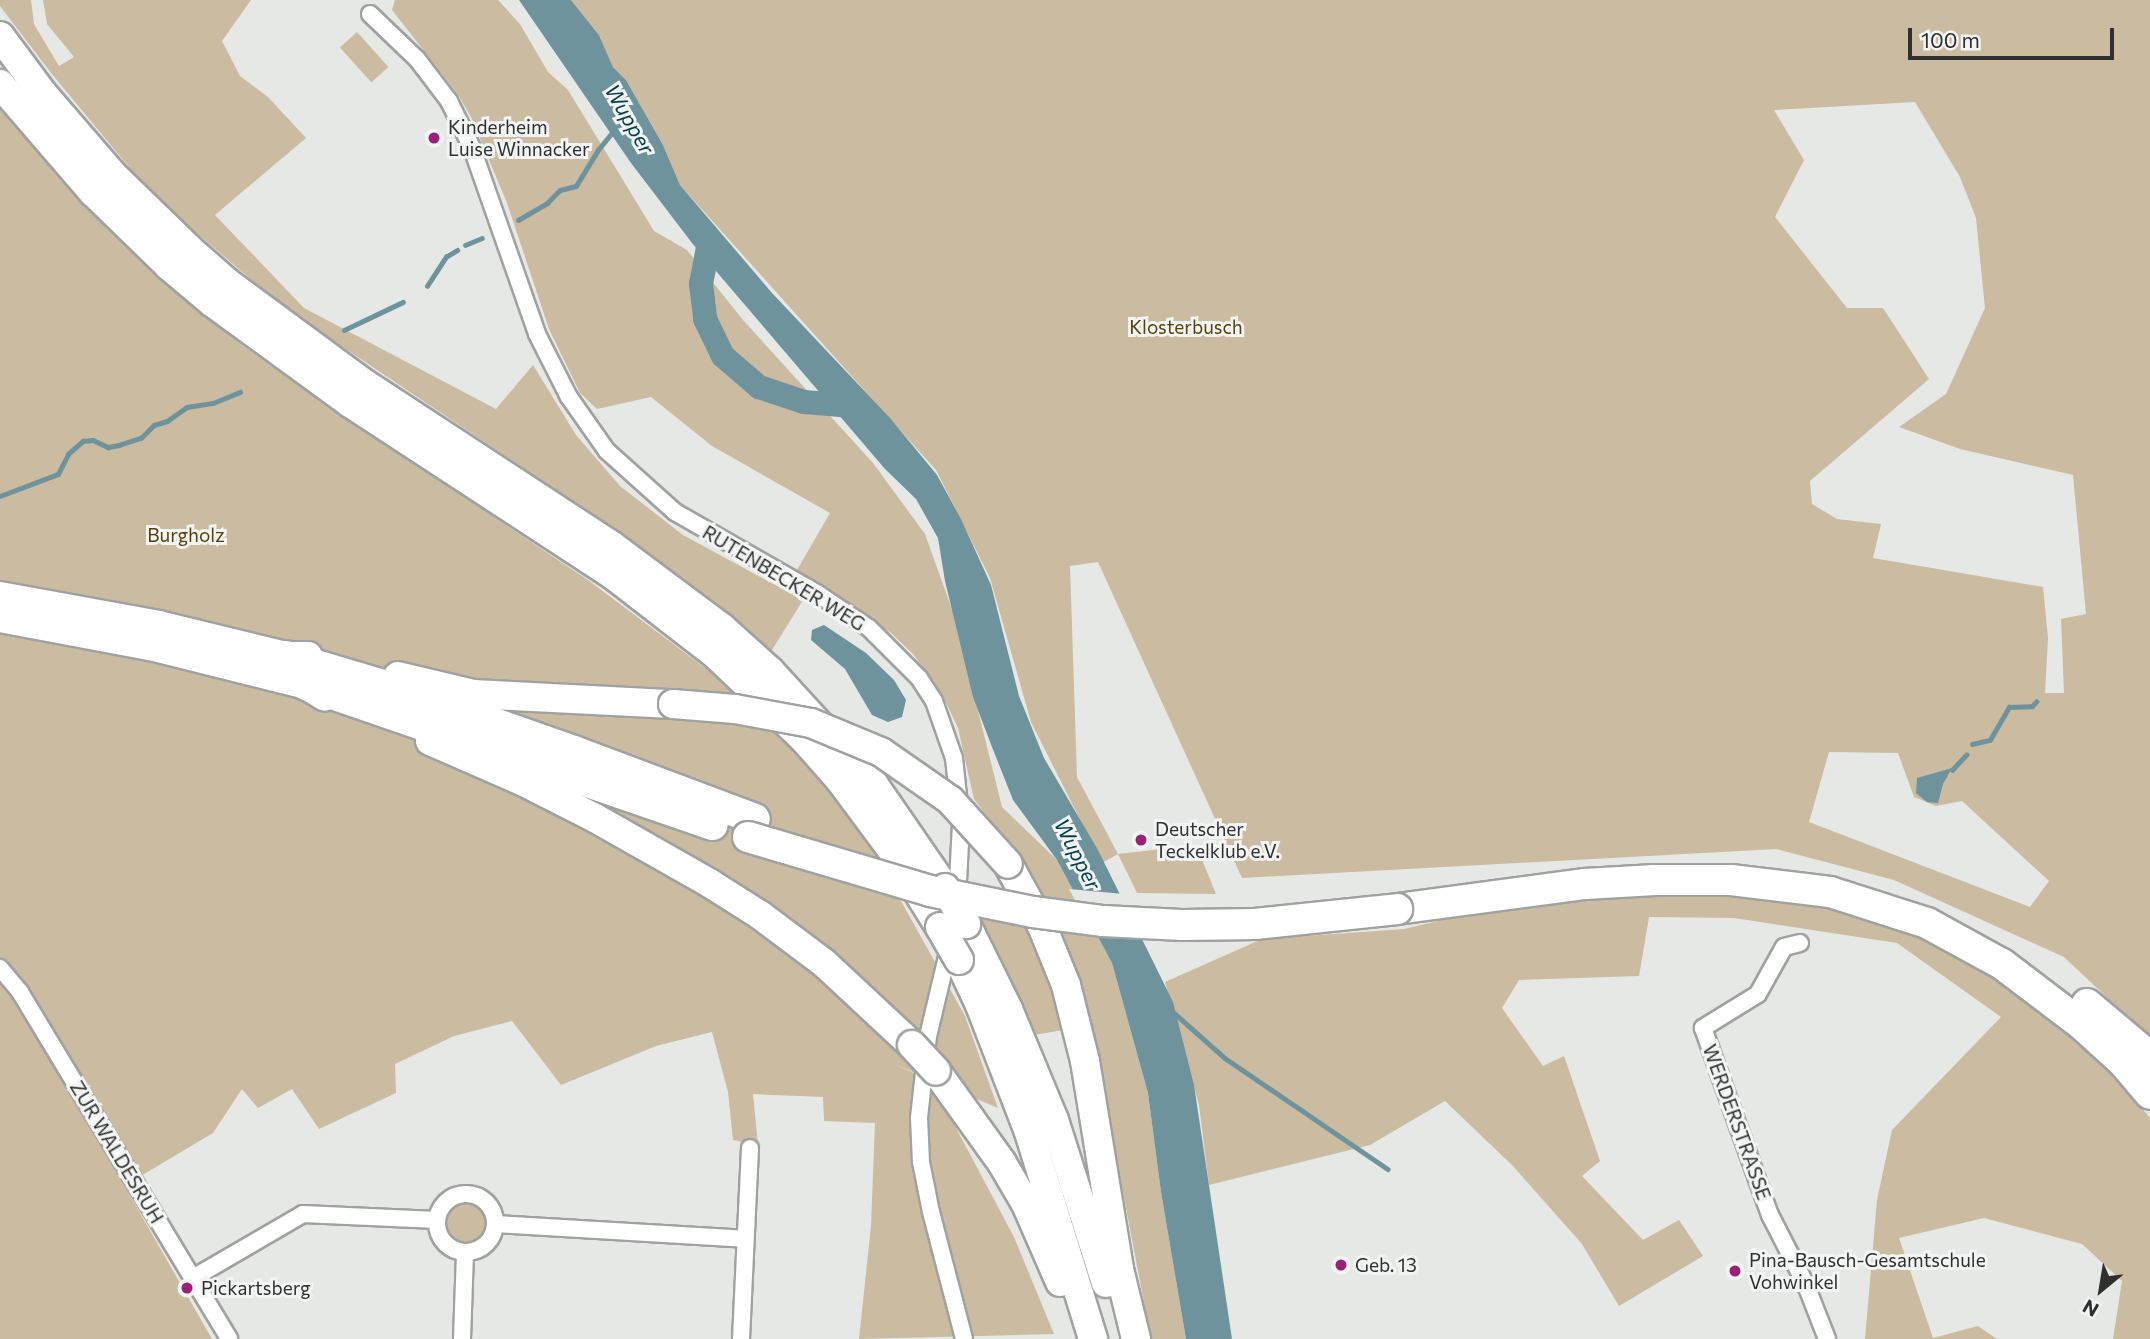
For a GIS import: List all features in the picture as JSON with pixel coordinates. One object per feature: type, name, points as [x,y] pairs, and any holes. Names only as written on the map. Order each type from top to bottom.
[{"type":"highway","points":[[0,36],[43,94],[112,174],[228,283],[365,384],[611,545],[694,606],[770,671],[841,745],[874,785],[945,888],[959,960],[985,1016],[1029,1132],[1093,1339]]},
{"type":"highway","points":[[0,84],[93,192],[169,266],[213,303],[350,403],[613,575],[716,654],[803,738],[840,780],[953,926],[1008,1009],[1054,1120],[1123,1339]]},
{"type":"highway","points":[[0,596],[159,625],[286,656],[435,702],[751,828]]},
{"type":"highway","points":[[0,618],[150,646],[306,685],[751,828],[930,891],[1033,912],[1103,921],[1230,925],[1396,901],[1584,884],[1731,880],[1795,886],[1881,906],[1927,923],[2002,964],[2150,1057]]},
{"type":"highway","points":[[286,656],[327,656],[426,685],[473,694],[735,709],[811,723],[881,752],[950,800],[1009,864],[1042,926],[1066,985],[1092,1095],[1119,1269],[1136,1339]]},
{"type":"highway","points":[[306,685],[347,711],[444,747],[501,772],[653,849],[760,915],[856,990],[936,1071],[981,1130],[1026,1204],[1052,1259],[1080,1339]]},
{"type":"highway","points":[[2088,1017],[2150,1094]]},
{"type":"street","name":"RUTENBECKER WEG","points":[[370,14],[417,59],[449,101],[472,148],[537,334],[569,397],[607,451],[674,512],[818,594],[869,628],[905,661],[933,701],[954,758],[959,788],[960,858],[954,931],[928,1036],[919,1118],[921,1162],[964,1339]]},
{"type":"street","name":"WERDERSTRASSE","points":[[1800,943],[1784,947],[1758,994],[1703,1028],[1770,1214],[1806,1285],[1827,1339]]},
{"type":"street","name":"ZUR WALDESRUH","points":[[0,968],[20,992],[229,1339]]},
{"type":"street","points":[[741,1339],[750,1149]]},
{"type":"street","points":[[461,1194],[471,1195],[488,1205],[495,1224],[493,1233],[482,1247],[466,1252],[444,1243],[436,1220],[444,1203],[461,1194]]},
{"type":"street","points":[[193,1278],[303,1213],[436,1220]]},
{"type":"street","points":[[495,1224],[745,1239]]},
{"type":"street","points":[[462,1339],[466,1252]]},
{"type":"green space","points":[[0,0],[31,0],[34,24],[59,66],[74,57],[47,24],[43,0],[251,0],[222,41],[240,76],[268,97],[306,138],[215,215],[304,308],[496,409],[533,365],[576,435],[620,486],[683,535],[803,600],[767,658],[558,491],[286,309],[153,196],[51,73],[0,6]]},
{"type":"green space","points":[[395,0],[498,0],[520,24],[548,72],[568,90],[654,231],[687,250],[743,320],[873,463],[925,534],[955,618],[1002,807],[1057,860],[1112,963],[1148,1093],[1161,1192],[1186,1339],[1151,1339],[1091,1025],[1034,1035],[979,915],[1052,927],[1018,857],[974,799],[958,728],[943,696],[913,654],[891,633],[797,570],[830,513],[712,446],[651,397],[597,409],[580,393],[549,329],[507,203],[471,117],[457,93],[392,10]]},
{"type":"green space","name":"Klosterbusch","points":[[571,0],[2150,0],[2150,1038],[2064,957],[1894,880],[1776,849],[1242,878],[1098,562],[1070,566],[1077,777],[1118,854],[1102,863],[1031,722],[990,578],[936,470],[680,185],[663,145],[626,80],[613,67],[599,35]],"holes":[[[1915,102],[1960,177],[1976,218],[1985,308],[1946,394],[1899,427],[1960,449],[2073,475],[2086,614],[2061,619],[2064,693],[2045,693],[2048,638],[2043,587],[1873,558],[1881,524],[1837,519],[1812,504],[1810,481],[1929,379],[1883,308],[1847,308],[1775,217],[1804,160],[1774,110]],[[1829,752],[1898,753],[1914,797],[1936,806],[1962,801],[2049,881],[2030,907],[1809,822]]]},
{"type":"green space","points":[[357,32],[388,67],[371,82],[340,47]]},
{"type":"green space","name":"Burgholz","points":[[0,106],[84,202],[243,346],[588,580],[733,689],[800,758],[862,831],[965,1016],[998,1108],[894,1064],[931,1081],[1014,1237],[1054,1334],[859,1339],[871,1226],[875,1123],[824,1121],[823,1097],[753,1094],[758,1145],[733,1140],[728,1092],[712,1032],[656,1046],[561,1085],[512,1021],[454,1036],[395,1064],[396,1093],[319,1129],[292,1089],[258,1108],[242,1089],[213,1133],[139,1177],[128,1192],[212,1339],[0,1339]]},
{"type":"green space","points":[[1196,845],[1216,894],[1137,893],[1118,854]]},
{"type":"green space","points":[[1685,889],[1818,895],[1928,931],[2080,1032],[2150,1118],[2150,1339],[2113,1339],[2122,1281],[2082,1244],[1984,1218],[1899,1238],[1933,1338],[1978,1326],[1997,1339],[1865,1339],[1877,1200],[1892,1130],[2001,1017],[1897,943],[1734,918],[1649,917],[1639,976],[1519,980],[1502,1008],[1543,1066],[1564,1056],[1600,1161],[1582,1176],[1643,1240],[1679,1220],[1703,1256],[1619,1306],[1582,1244],[1513,1166],[1445,1101],[1370,1145],[1209,1185],[1199,1105],[1165,982],[1262,939],[1404,929],[1522,901]]},
{"type":"green space","points":[[466,1200],[482,1207],[489,1223],[482,1239],[466,1246],[450,1239],[443,1223],[450,1207]]},
{"type":"water","points":[[519,0],[571,0],[599,35],[613,67],[626,80],[663,145],[680,185],[772,293],[890,418],[937,475],[961,519],[991,585],[1019,696],[1044,758],[1098,850],[1173,1002],[1194,1085],[1232,1339],[1186,1339],[1161,1192],[1148,1093],[1112,963],[1057,860],[1013,800],[973,697],[945,581],[938,538],[916,499],[885,469],[692,243],[631,163]]},
{"type":"water","points":[[824,625],[866,653],[894,680],[906,700],[902,717],[888,722],[872,715],[845,669],[811,640],[812,630]]},
{"type":"water","points":[[1952,768],[1943,784],[1938,803],[1927,802],[1916,793],[1917,778]]},
{"type":"pier","points":[[1069,889],[1124,894],[1144,934],[1091,930]]},
{"type":"waterway","points":[[518,220],[547,203],[560,190],[576,186],[598,150],[615,129]]},
{"type":"waterway","points":[[465,245],[482,238]]},
{"type":"waterway","name":"Wupper","points":[[709,242],[701,284],[705,319],[723,356],[759,387],[804,402],[853,406]]},
{"type":"waterway","points":[[427,286],[446,257],[457,250]]},
{"type":"waterway","points":[[344,330],[403,302]]},
{"type":"waterway","points":[[0,496],[58,474],[68,454],[83,441],[93,440],[108,447],[119,445],[141,438],[154,425],[167,421],[187,407],[213,403],[240,392]]},
{"type":"waterway","points":[[1972,744],[1990,740],[2009,707],[2032,706],[2036,702]]},
{"type":"waterway","points":[[1952,770],[1966,755]]},
{"type":"waterway","points":[[1172,1011],[1225,1058],[1388,1169]]},
{"type":"place","name":"Kinderheim Luise Winnacker","points":[[434,138]]},
{"type":"place","name":"Deutscher Teckelklub e.V.","points":[[1141,840]]},
{"type":"place","name":"Geb. 13","points":[[1341,1265]]},
{"type":"place","name":"Pina-Bausch-Gesamtschule Vohwinkel","points":[[1735,1271]]},
{"type":"place","name":"Pickartsberg","points":[[187,1288]]}]
